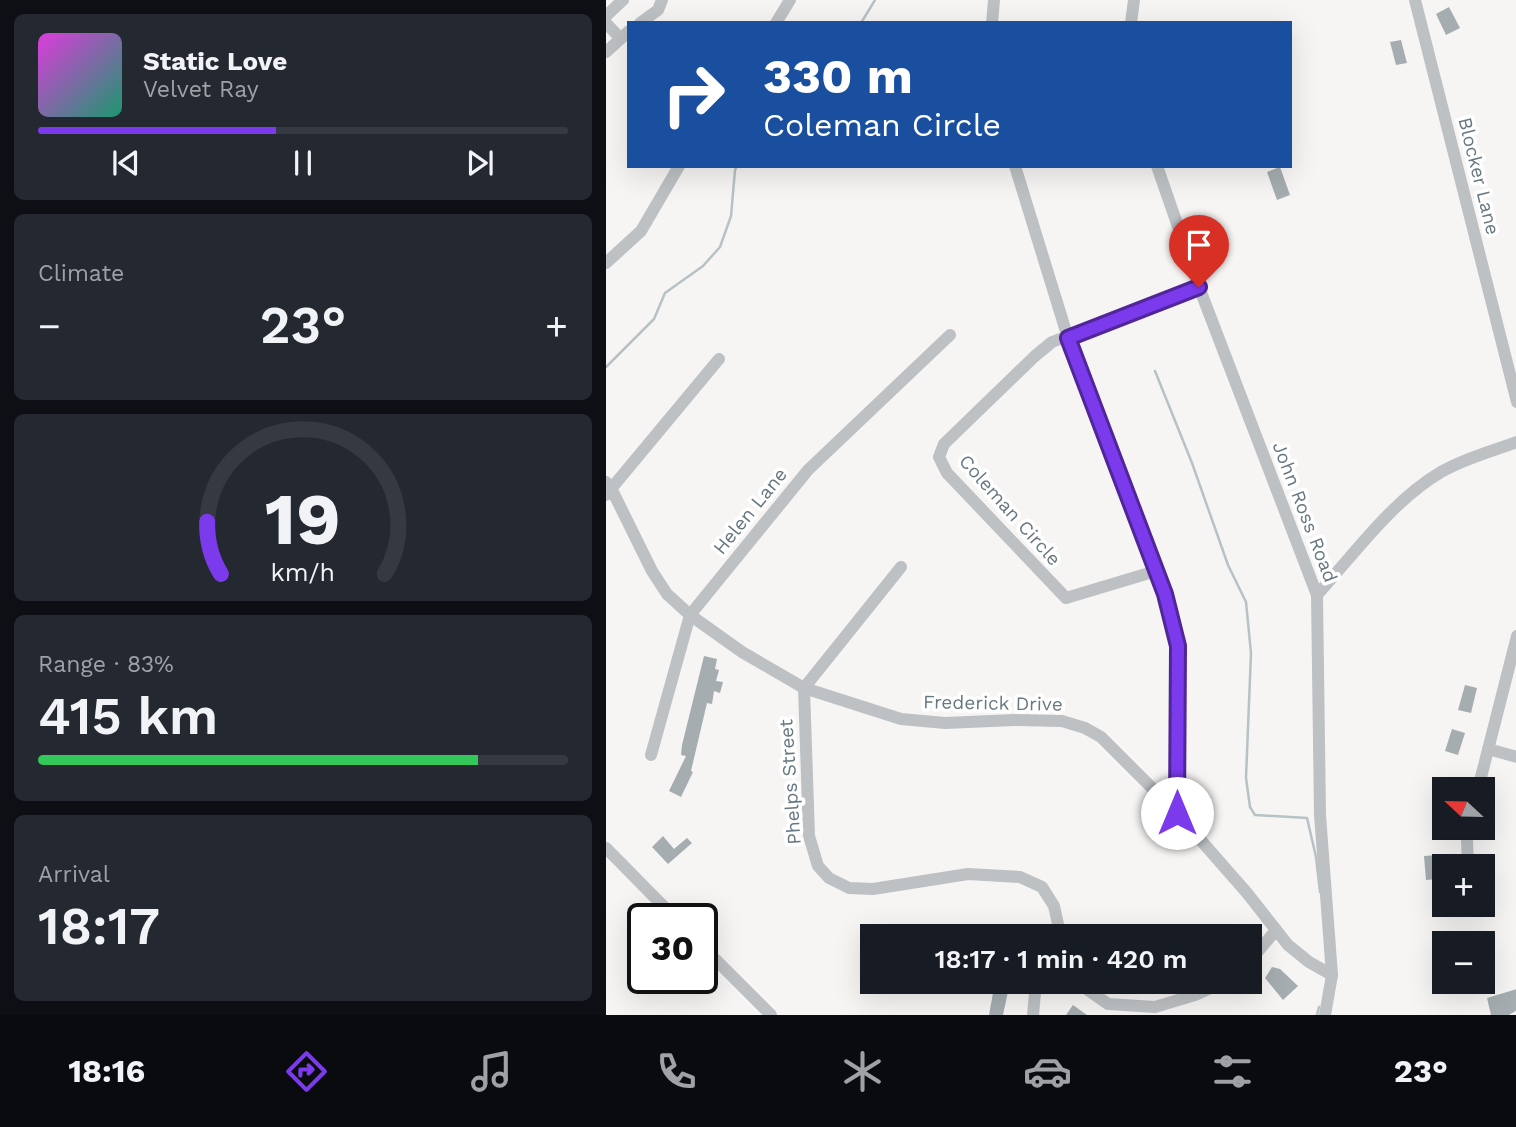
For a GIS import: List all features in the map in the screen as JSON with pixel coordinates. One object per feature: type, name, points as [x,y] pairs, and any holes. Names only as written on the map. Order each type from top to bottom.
[{"type":"street","points":[[606,16],[623,0]]},
{"type":"street","points":[[643,21],[658,9],[662,0]]},
{"type":"street","points":[[777,21],[790,0]]},
{"type":"street","points":[[992,21],[994,0]]},
{"type":"street","points":[[1131,21],[1134,0]]},
{"type":"street","name":"Blocker Lane","points":[[1415,0],[1517,402]]},
{"type":"street","points":[[606,23],[624,34],[606,52]]},
{"type":"street","points":[[606,263],[640,231],[678,168]]},
{"type":"street","points":[[1016,168],[1068,338],[1165,594],[1178,646],[1177,813]]},
{"type":"street","name":"John Ross Road","points":[[1158,168],[1199,287],[1317,594],[1320,816],[1332,975],[1325,1015]]},
{"type":"street","name":"Coleman Circle","points":[[1156,571],[1066,598],[947,473],[939,457],[944,444],[1052,342],[1199,287]]},
{"type":"street","name":"Helen Lane","points":[[651,755],[690,615],[808,470],[950,335]]},
{"type":"street","points":[[608,489],[719,359]]},
{"type":"street","points":[[1317,594],[1396,508],[1422,485],[1443,471],[1517,442]]},
{"type":"street","name":"Frederick Drive","points":[[608,489],[667,594],[690,615],[742,652],[804,688],[901,719],[945,723],[1062,721],[1085,728],[1101,737],[1177,813],[1288,945],[1309,962],[1332,975]]},
{"type":"street","points":[[804,688],[901,567]]},
{"type":"street","points":[[1481,777],[1517,636]]},
{"type":"street","name":"Phelps Street","points":[[804,688],[809,836],[818,866],[829,878],[849,888],[873,889],[968,874],[1020,877],[1042,887],[1054,906],[1058,924]]},
{"type":"street","points":[[1488,749],[1517,757]]},
{"type":"street","points":[[609,857],[659,903]]},
{"type":"street","points":[[1262,947],[1276,930]]},
{"type":"street","points":[[718,962],[770,1015]]},
{"type":"street","points":[[1033,1015],[1035,994]]},
{"type":"street","points":[[1094,994],[1108,1004],[1155,1007],[1197,994]]},
{"type":"building","points":[[1449,7],[1460,28],[1446,35],[1436,14]]},
{"type":"building","points":[[1401,40],[1407,63],[1396,65],[1390,42]]},
{"type":"building","points":[[1280,168],[1290,195],[1277,200],[1267,172]]},
{"type":"building","points":[[704,656],[717,659],[715,669],[719,670],[716,681],[723,682],[720,693],[714,691],[712,704],[707,703],[691,771],[693,772],[681,797],[669,791],[686,756],[681,755],[682,745]]},
{"type":"building","points":[[1465,685],[1477,688],[1471,713],[1458,710]]},
{"type":"building","points":[[1452,729],[1465,733],[1458,755],[1445,751]]},
{"type":"building","points":[[663,836],[674,849],[687,838],[692,843],[668,864],[652,847]]},
{"type":"building","points":[[1432,855],[1432,880],[1426,880],[1424,856]]},
{"type":"building","points":[[1272,967],[1280,969],[1298,986],[1283,1000],[1265,978]]},
{"type":"building","points":[[1517,989],[1517,1010],[1509,1015],[1491,1015],[1487,998]]},
{"type":"building","points":[[993,994],[1007,994],[1003,1015],[989,1015]]},
{"type":"building","points":[[1073,1005],[1087,1015],[1066,1015]]},
{"type":"waterway","points":[[862,21],[875,0]]},
{"type":"waterway","points":[[606,367],[654,319],[665,293],[703,266],[720,247],[731,216],[736,168]]},
{"type":"waterway","points":[[1155,371],[1192,463],[1228,565],[1246,602],[1251,653],[1246,778],[1250,807],[1255,815],[1307,818],[1316,857],[1320,892]]},
{"type":"waterway","points":[[1317,1015],[1319,1007]]},
{"type":"route","points":[[1177,813],[1178,646],[1165,594],[1068,338],[1199,287]]}]
